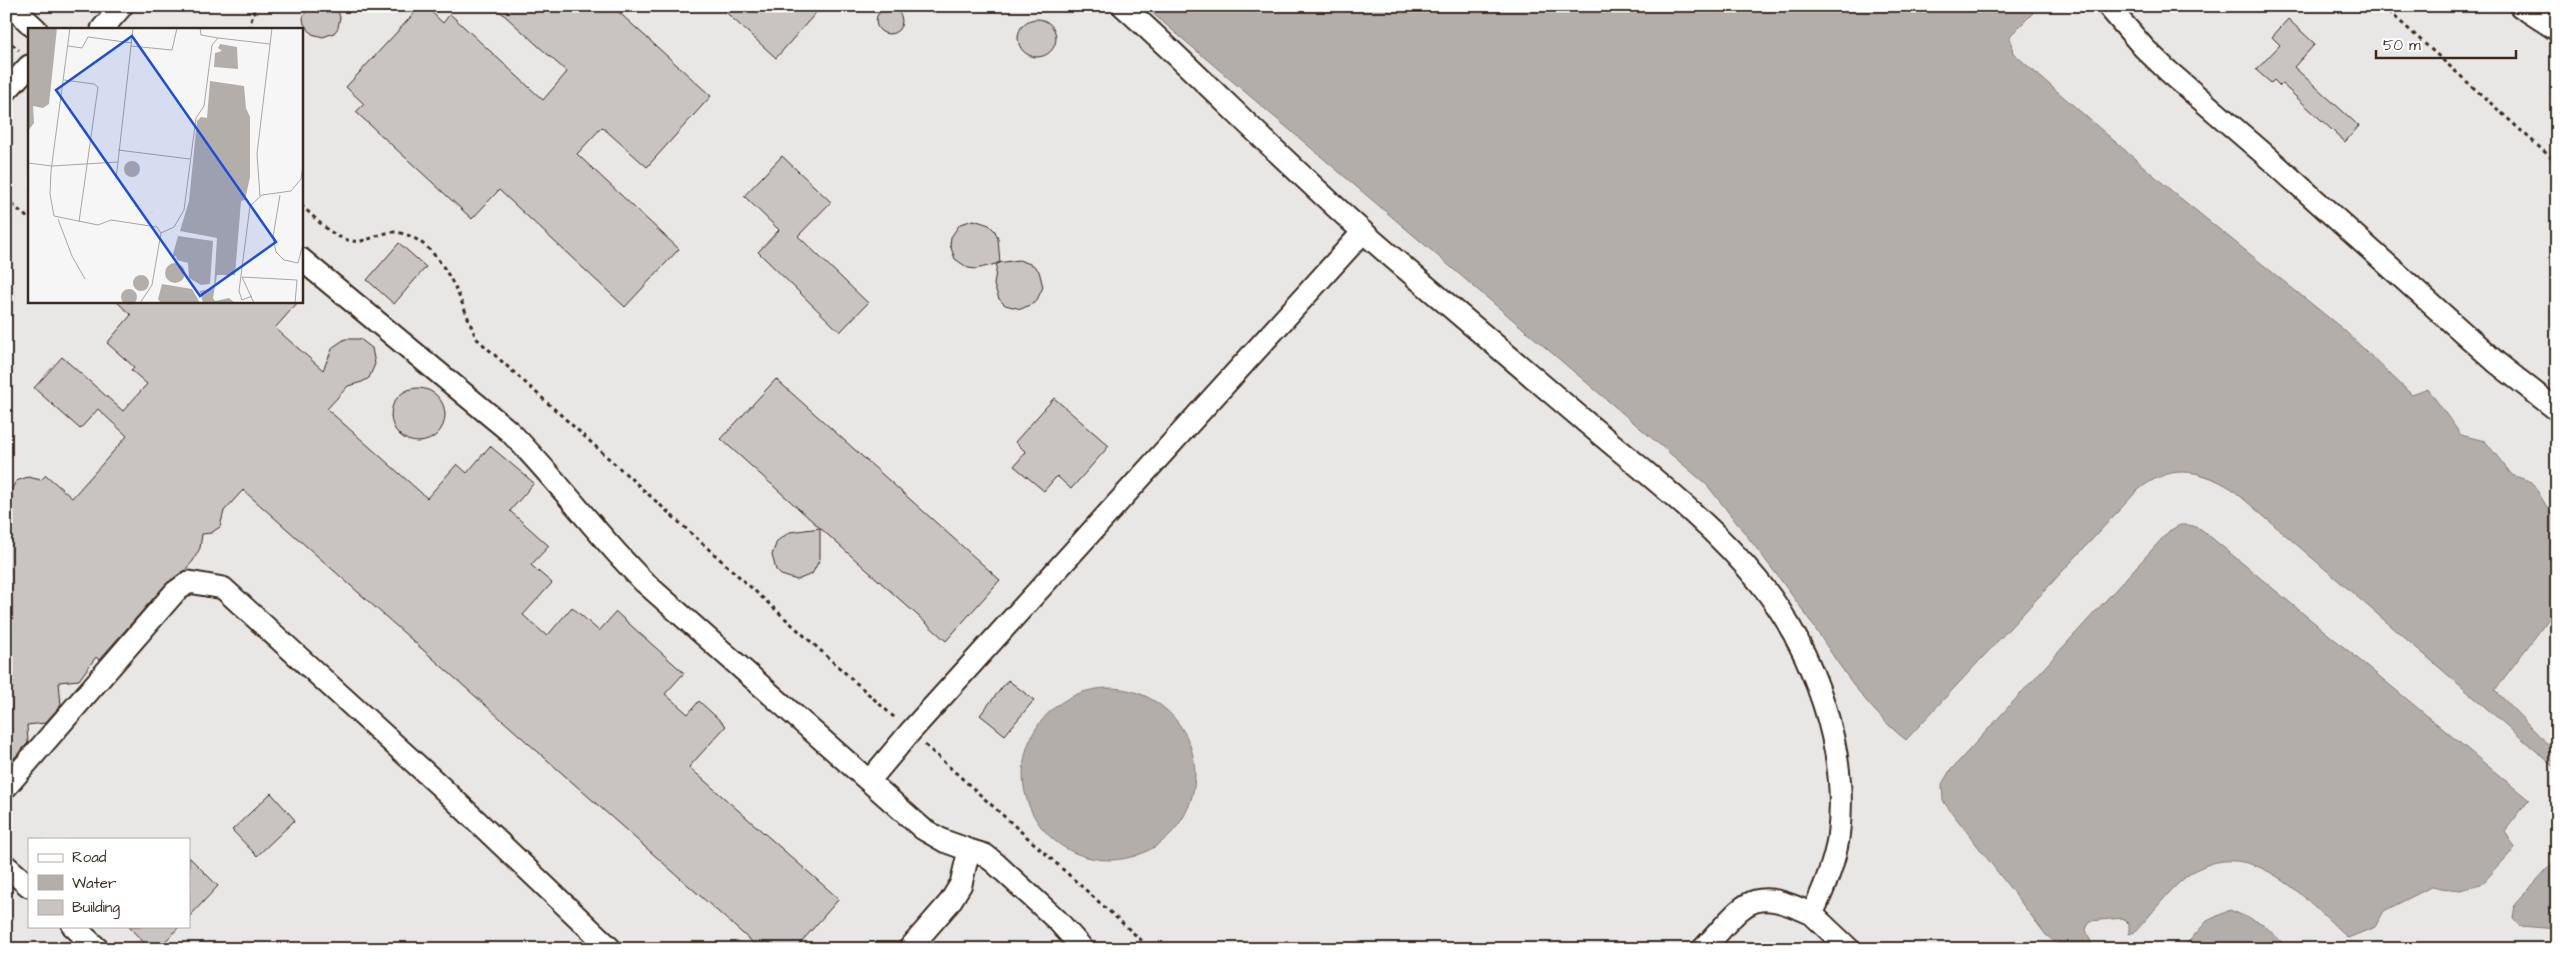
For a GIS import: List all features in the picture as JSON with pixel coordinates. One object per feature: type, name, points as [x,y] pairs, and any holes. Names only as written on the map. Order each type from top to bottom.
[{"type":"street","points":[[11,6],[35,28]]},
{"type":"street","points":[[103,28],[122,6]]},
{"type":"street","points":[[1123,6],[1363,232],[1690,512],[1761,584],[1795,639],[1810,669],[1824,705],[1837,762],[1840,790],[1837,843],[1821,896],[1812,914]]},
{"type":"street","points":[[2108,6],[2144,48],[2168,71],[2263,153],[2497,364],[2557,410]]},
{"type":"street","points":[[2520,6],[2557,30]]},
{"type":"street","points":[[6,91],[28,67]]},
{"type":"street","points":[[869,781],[910,732],[1363,232]]},
{"type":"street","points":[[302,261],[509,431],[536,458],[618,556],[644,582],[923,829],[944,841],[985,855],[996,863],[1056,920],[1083,949]]},
{"type":"street","points":[[6,786],[175,592],[189,582],[223,588],[376,727],[611,949]]},
{"type":"street","points":[[909,949],[950,902],[961,884],[969,850]]},
{"type":"street","points":[[6,866],[28,885]]},
{"type":"street","points":[[1703,949],[1739,911],[1755,900],[1774,898],[1812,914],[1849,949]]},
{"type":"street","points":[[75,928],[98,949]]},
{"type":"path","points":[[249,28],[255,6]]},
{"type":"path","points":[[2383,6],[2557,163]]},
{"type":"path","points":[[6,199],[28,218]]},
{"type":"path","points":[[302,206],[332,233],[346,240],[363,240],[394,232],[409,236],[433,254],[449,274],[476,338],[1151,949]]},
{"type":"shaded area","points":[[6,6],[2557,6],[2557,949],[6,949]]},
{"type":"water","points":[[1144,6],[2026,6],[2033,13],[2010,36],[2013,53],[2173,192],[2344,330],[2412,395],[2428,389],[2461,435],[2485,441],[2512,475],[2532,482],[2553,517],[2557,519],[2557,608],[2495,690],[2557,754],[2557,769],[2232,489],[2207,477],[2184,472],[2161,476],[2137,491],[1906,740],[1861,695],[1791,593],[1707,485]]},
{"type":"water","points":[[2180,525],[2189,525],[2201,529],[2529,800],[2505,831],[2515,848],[2481,885],[2460,890],[2431,887],[2384,911],[2375,927],[2348,938],[2295,889],[2275,875],[2254,865],[2232,861],[2210,864],[2187,876],[2135,932],[2129,934],[2129,924],[2123,918],[2089,921],[2086,930],[2092,944],[2090,949],[2066,947],[2046,935],[1943,801],[1942,784],[1949,772],[2169,531]]},
{"type":"water","points":[[1109,688],[1126,690],[1142,695],[1170,713],[1188,741],[1193,757],[1195,774],[1193,791],[1188,807],[1170,835],[1142,853],[1126,858],[1109,860],[1092,858],[1076,853],[1048,835],[1030,807],[1025,791],[1023,774],[1025,757],[1030,741],[1048,713],[1076,695],[1092,690]]},
{"type":"water","points":[[2557,858],[2557,929],[2520,926],[2513,919],[2515,904]]},
{"type":"water","points":[[2230,910],[2263,924],[2289,949],[2182,949],[2207,921]]},
{"type":"building","points":[[308,6],[336,6],[340,17],[338,28],[334,33],[323,37],[312,34],[304,24],[303,18]]},
{"type":"building","points":[[421,6],[425,6],[443,23],[450,14],[543,100],[567,72],[494,6],[612,6],[711,96],[647,167],[602,127],[577,154],[679,249],[625,307],[499,190],[472,219],[356,112],[364,104],[346,87]]},
{"type":"building","points":[[719,6],[822,6],[776,58]]},
{"type":"building","points":[[889,8],[898,12],[902,21],[898,30],[889,34],[880,30],[876,21],[880,12]]},
{"type":"building","points":[[1037,19],[1050,25],[1056,38],[1050,51],[1037,57],[1024,51],[1018,38],[1024,25]]},
{"type":"building","points":[[2288,19],[2315,44],[2294,67],[2359,126],[2345,142],[2282,84],[2280,86],[2274,80],[2271,83],[2256,70],[2280,45],[2272,37]]},
{"type":"building","points":[[782,156],[831,202],[798,236],[868,303],[840,332],[758,252],[779,230],[744,196]]},
{"type":"building","points":[[974,220],[989,225],[995,231],[998,239],[1000,263],[976,269],[968,268],[955,259],[950,245],[951,237],[960,224]]},
{"type":"building","points":[[399,243],[426,267],[394,304],[367,280]]},
{"type":"building","points":[[1019,260],[1033,265],[1039,271],[1043,287],[1036,302],[1021,309],[1005,305],[999,299],[994,285],[997,263]]},
{"type":"building","points":[[117,302],[298,302],[275,328],[323,370],[333,347],[345,339],[360,339],[372,348],[375,364],[369,378],[348,386],[327,409],[427,498],[457,464],[467,473],[490,446],[534,483],[510,511],[549,546],[531,565],[552,583],[523,615],[547,636],[572,607],[599,631],[616,612],[684,673],[665,694],[688,714],[699,701],[726,726],[689,767],[839,899],[795,949],[760,949],[243,490],[224,511],[220,527],[211,533],[202,534],[200,548],[193,561],[184,571],[166,584],[99,660],[96,657],[79,680],[59,682],[61,705],[45,723],[27,725],[28,743],[13,759],[6,763],[6,500],[16,481],[28,477],[41,480],[46,475],[72,498],[127,436],[98,409],[80,429],[34,388],[62,357],[123,411],[147,384],[131,370],[134,367],[107,343],[131,315]]},
{"type":"building","points":[[776,379],[1000,580],[946,641],[721,439]]},
{"type":"building","points":[[413,388],[423,388],[433,392],[441,400],[445,415],[441,430],[433,438],[423,442],[413,442],[403,438],[395,430],[391,420],[391,410],[395,400],[403,392]]},
{"type":"building","points":[[1054,398],[1109,446],[1071,489],[1057,476],[1044,491],[1014,466],[1026,452],[1015,442]]},
{"type":"building","points":[[820,528],[820,559],[812,574],[797,580],[781,575],[776,570],[772,555],[777,541],[790,532]]},
{"type":"building","points":[[1008,680],[1034,700],[1005,735],[980,715]]},
{"type":"building","points":[[271,793],[295,820],[257,856],[232,830]]},
{"type":"building","points":[[190,858],[218,886],[190,916]]},
{"type":"building","points":[[130,928],[178,928],[158,949],[150,949]]}]
